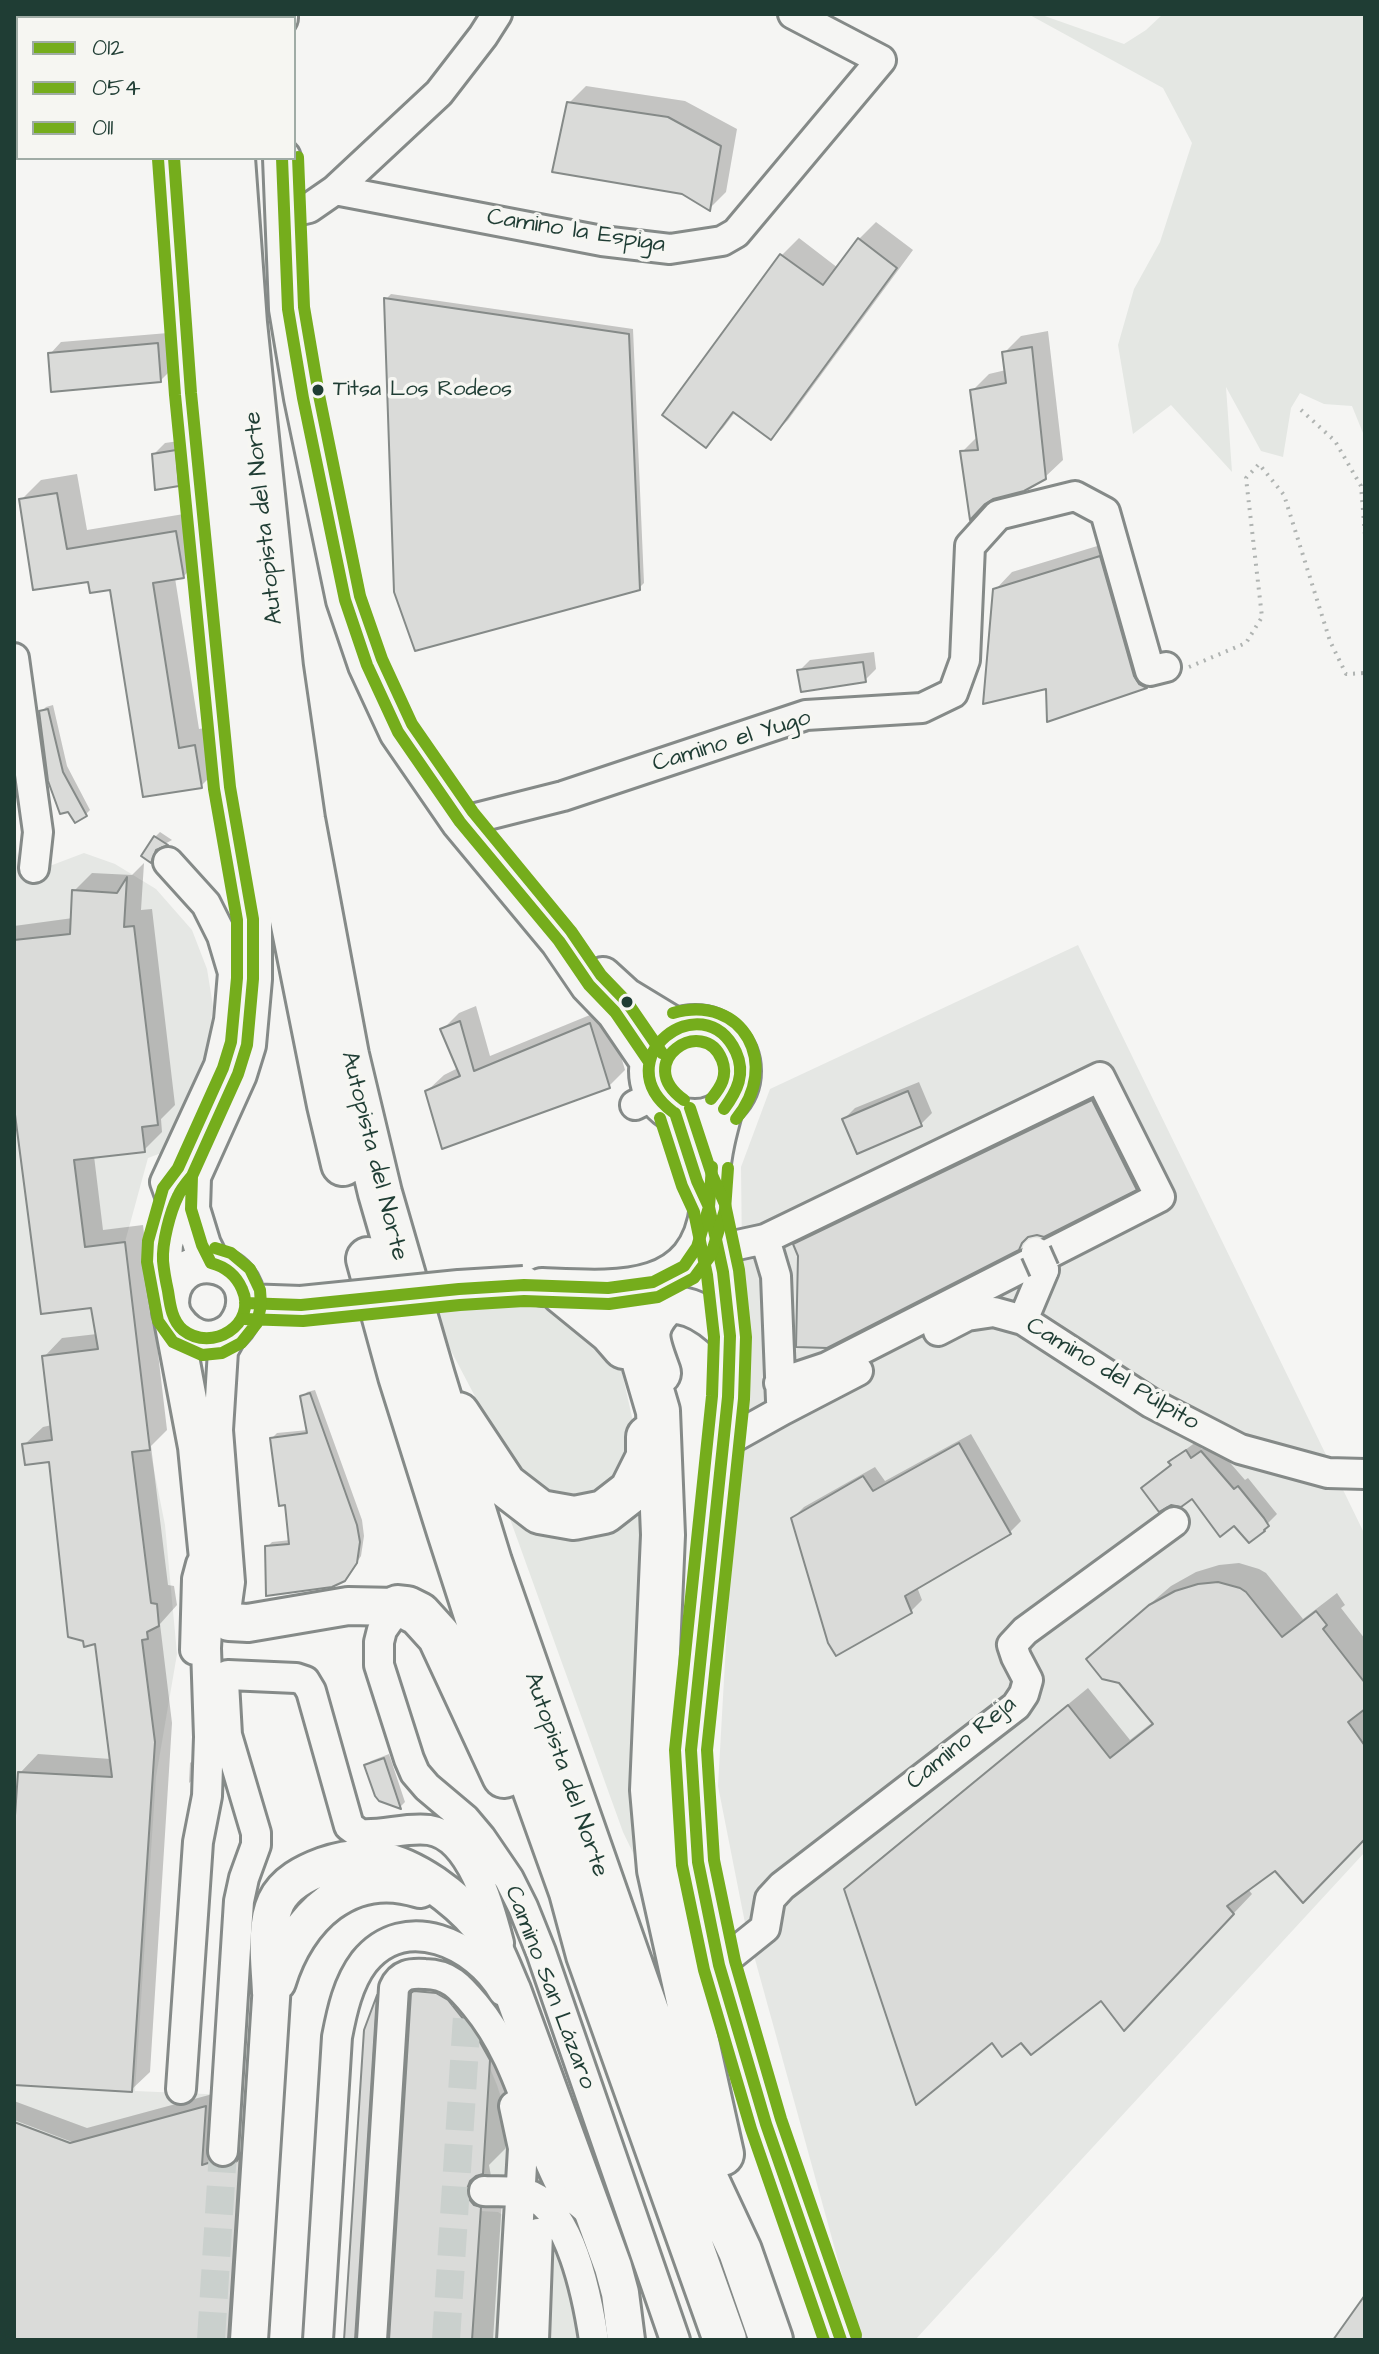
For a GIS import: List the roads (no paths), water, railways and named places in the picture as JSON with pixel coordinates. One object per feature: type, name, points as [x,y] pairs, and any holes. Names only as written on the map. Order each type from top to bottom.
[{"type":"highway","name":"Autopista del Norte","points":[[202,160],[215,350],[253,689],[279,855],[329,1105],[400,1376],[513,1730],[571,1892],[588,1955],[725,2340]]},
{"type":"highway","name":"Autopista del Norte","points":[[233,160],[245,323],[276,620],[303,819],[347,1055],[380,1193],[490,1562],[704,2174],[740,2251],[771,2340]]},
{"type":"highway","points":[[433,1376],[505,1485],[540,1512],[574,1518],[604,1512],[631,1491],[648,1457],[649,1425],[640,1386],[624,1347],[566,1292]]},
{"type":"highway","points":[[566,1292],[641,1353],[658,1411],[663,1535],[652,1790],[659,1870],[725,2168],[740,2251]]},
{"type":"highway","points":[[663,1535],[672,1509],[673,1448],[648,1327],[654,1315],[667,1302]]},
{"type":"highway","points":[[398,1607],[407,1608],[428,1622],[449,1655],[519,1809],[554,1898],[588,1955]]},
{"type":"main road","points":[[174,160],[191,393],[230,787],[253,919],[253,979],[247,1045],[238,1074],[183,1192],[164,1244],[163,1261],[197,1447],[211,1589],[221,1615],[229,1622],[248,1623],[336,1608],[398,1607]]},
{"type":"main road","points":[[282,160],[288,309],[345,600],[367,665],[398,732],[460,822],[559,941],[589,985],[615,1012],[709,1207],[721,1260],[730,1336],[728,1397],[691,1750],[698,1862],[719,1965],[766,2124],[841,2340]]},
{"type":"main road","points":[[559,941],[626,997],[677,1028]]},
{"type":"main road","points":[[692,1024],[709,1026],[733,1043],[742,1069],[741,1083],[736,1096],[724,1109],[700,1118],[687,1117],[653,1094],[655,1048],[664,1036],[692,1024]]},
{"type":"main road","points":[[566,1292],[653,1282],[684,1266],[697,1247],[709,1207],[711,1174],[724,1109]]},
{"type":"main road","points":[[183,1192],[211,1263]]},
{"type":"main road","points":[[667,1302],[721,1260]]},
{"type":"main road","points":[[211,1263],[222,1266],[238,1279],[245,1295],[241,1315],[218,1338],[197,1338],[178,1325],[171,1308],[174,1283],[193,1266],[211,1263]]},
{"type":"main road","points":[[241,1315],[301,1305],[459,1289],[566,1292],[667,1302],[696,1308],[730,1336]]},
{"type":"main road","points":[[249,2340],[270,1998],[300,1932],[326,1904],[341,1895],[374,1884],[401,1885],[453,1900],[478,1924],[494,1948],[600,2228],[620,2293],[626,2340]]},
{"type":"street","points":[[283,214],[309,208],[335,190],[439,93],[497,14]]},
{"type":"street","name":"Camino la Espiga","points":[[335,190],[602,241],[670,249],[722,241],[736,233],[881,60],[793,14]]},
{"type":"street","name":"Camino el Yugo","points":[[460,822],[563,796],[806,715],[922,708],[953,693],[965,660],[970,546],[998,515],[1075,496],[1105,512],[1150,671],[1166,667]]},
{"type":"street","points":[[14,658],[26,834],[34,868]]},
{"type":"street","points":[[168,862],[206,904],[222,936],[233,973],[229,1020],[219,1065],[165,1182],[183,1192]]},
{"type":"street","points":[[721,1260],[1100,1077],[1160,1197],[827,1367],[781,1401],[728,1397]]},
{"type":"street","points":[[765,1239],[776,1276],[781,1401]]},
{"type":"street","points":[[1023,1320],[1040,1261]]},
{"type":"street","name":"Camino del Púlpito","points":[[722,1444],[781,1401],[967,1316],[994,1312],[1023,1320],[1151,1403],[1240,1449],[1328,1473],[1365,1474]]},
{"type":"street","points":[[223,2151],[239,1901],[256,1845],[253,1821],[218,1736],[206,1648],[207,1630],[227,1604],[230,1582],[218,1430],[223,1351],[241,1315]]},
{"type":"street","name":"Camino Reja","points":[[719,1965],[765,1928],[770,1899],[782,1886],[1016,1706],[1028,1680],[1012,1645],[1025,1631],[1174,1522]]},
{"type":"street","points":[[198,1842],[195,1795],[197,1579],[207,1541]]},
{"type":"street","name":"Camino San Lázaro","points":[[398,1607],[382,1630],[379,1665],[403,1744],[415,1773],[481,1838],[509,1879],[523,1907],[675,2340]]},
{"type":"street","name":"Camino San Lázaro","points":[[336,1608],[362,1629],[370,1654],[379,1665]]},
{"type":"street","points":[[181,2089],[198,1842],[218,1736],[224,1682],[228,1675],[305,1681],[311,1691],[349,1826],[360,1834],[431,1830],[460,1848],[476,1875],[494,1923],[512,1990]]},
{"type":"street","points":[[318,2340],[337,2037],[347,1995],[364,1963],[384,1946],[408,1938],[434,1937],[452,1944],[486,1967],[499,1984],[535,2052]]},
{"type":"street","points":[[372,2340],[394,1988],[407,1975],[437,1974],[449,1979],[494,2029],[513,2064],[560,2184],[571,2198],[591,2213],[600,2228]]},
{"type":"street","points":[[466,1996],[476,2026],[495,2060],[518,2118],[523,2148],[521,2193],[534,2232],[534,2340]]},
{"type":"street","points":[[512,2340],[534,2232],[542,2203],[521,2193],[483,2197],[510,2210],[534,2232],[586,2297],[594,2340]]},
{"type":"street","points":[[534,2232],[573,2228],[583,2241],[603,2304],[607,2340]]},
{"type":"tunnel","points":[[446,2340],[467,2016],[465,1994],[457,1982]]},
{"type":"tunnel","points":[[531,2134],[537,2167],[538,2220]]},
{"type":"tunnel","points":[[211,2340],[223,2151]]},
{"type":"place","name":"Titsa Los Rodeos","points":[[318,390]]}]
